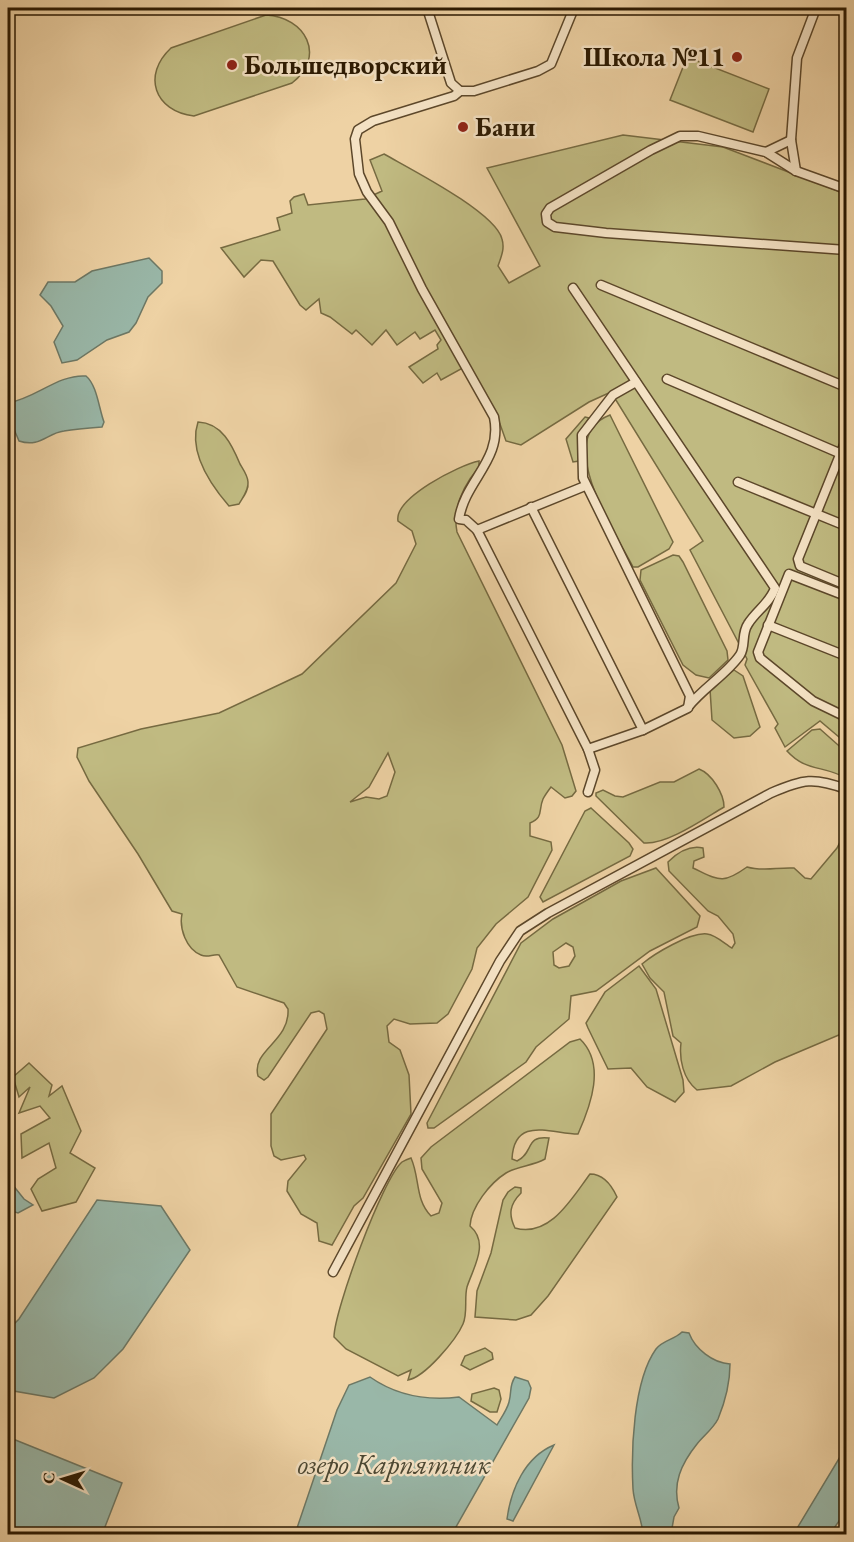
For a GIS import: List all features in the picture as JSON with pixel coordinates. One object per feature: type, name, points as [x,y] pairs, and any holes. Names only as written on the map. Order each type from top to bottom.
[{"type":"street","points":[[427,8],[451,83],[460,92]]},
{"type":"street","points":[[574,8],[551,64],[474,91],[460,92],[454,96],[364,124],[358,129],[355,139],[359,174],[367,192],[389,222],[422,290],[494,417],[497,432],[493,451],[468,491],[459,513],[459,519],[466,520],[477,530],[588,749],[595,770],[588,792]]},
{"type":"street","points":[[796,171],[790,140],[797,58],[816,8]]},
{"type":"street","points":[[846,189],[796,171],[766,152],[698,136],[681,136],[651,150],[550,208],[546,214],[547,222],[555,227],[606,233],[846,250]]},
{"type":"street","points":[[766,152],[790,140]]},
{"type":"street","points":[[601,285],[846,387]]},
{"type":"street","points":[[573,288],[776,588],[772,597],[748,623],[743,634],[743,650],[738,657],[700,692],[688,708],[643,730],[588,749]]},
{"type":"street","points":[[667,379],[844,455]]},
{"type":"street","points":[[636,382],[614,395],[582,435],[585,486],[690,696],[688,708]]},
{"type":"street","points":[[846,440],[844,455],[798,559],[800,566],[846,585]]},
{"type":"street","points":[[738,482],[846,526]]},
{"type":"street","points":[[477,530],[585,486]]},
{"type":"street","points":[[531,507],[643,730]]},
{"type":"street","points":[[846,596],[791,573],[758,649],[760,658],[813,701],[846,717]]},
{"type":"street","points":[[768,625],[846,656]]},
{"type":"street","points":[[333,1272],[500,961],[520,931],[579,896],[801,780],[824,781],[846,789]]},
{"type":"shaded area","name":"Большедворский","points":[[266,15],[280,17],[291,23],[301,30],[307,40],[308,61],[303,72],[292,83],[194,116],[180,113],[161,99],[155,80],[157,69],[162,58],[171,48]]},
{"type":"shaded area","points":[[687,57],[769,89],[753,132],[670,100]]},
{"type":"shaded area","points":[[623,135],[723,147],[846,194],[846,743],[820,721],[785,747],[775,728],[778,724],[745,665],[747,659],[690,550],[703,541],[611,392],[589,402],[521,445],[506,441],[500,424],[468,365],[441,380],[437,373],[423,383],[409,367],[438,349],[437,345],[441,340],[435,330],[420,339],[415,332],[397,345],[386,330],[372,345],[356,330],[352,334],[321,313],[319,299],[306,310],[300,305],[273,261],[261,260],[244,277],[221,248],[280,230],[277,218],[292,213],[290,201],[294,197],[304,194],[308,205],[365,199],[382,191],[370,160],[384,154],[450,192],[484,216],[496,228],[503,246],[498,266],[509,283],[540,266],[487,168]]},
{"type":"shaded area","points":[[610,415],[673,542],[669,549],[638,567],[633,567],[603,510],[593,487],[587,464],[586,443],[593,426]]},
{"type":"shaded area","points":[[585,417],[589,418],[578,435],[579,461],[573,462],[566,439]]},
{"type":"shaded area","points":[[198,422],[214,426],[225,436],[245,473],[248,488],[239,504],[229,506],[208,478],[198,456],[196,445]]},
{"type":"shaded area","points":[[479,461],[479,467],[460,497],[456,514],[457,532],[562,745],[576,791],[572,796],[565,798],[551,787],[544,798],[539,816],[530,823],[530,836],[551,842],[552,850],[528,897],[496,924],[477,948],[472,969],[448,1014],[437,1023],[410,1024],[394,1019],[387,1026],[389,1042],[400,1050],[409,1075],[411,1114],[363,1198],[354,1206],[332,1245],[319,1241],[317,1223],[301,1214],[287,1191],[288,1181],[306,1159],[304,1155],[281,1160],[274,1156],[271,1146],[271,1114],[327,1029],[324,1014],[319,1011],[311,1013],[268,1077],[264,1080],[258,1076],[257,1067],[260,1059],[283,1030],[288,1009],[284,1003],[237,987],[219,955],[203,956],[191,948],[183,932],[182,914],[172,911],[138,854],[89,781],[77,757],[78,748],[141,729],[219,713],[302,674],[396,583],[416,544],[412,531],[398,521],[406,502],[430,484]],"holes":[[[388,753],[395,772],[387,796],[379,799],[366,797],[350,802],[369,787]]]},
{"type":"shaded area","points":[[673,555],[679,556],[683,562],[727,651],[728,660],[709,678],[696,675],[683,665],[640,580],[641,570]]},
{"type":"shaded area","points":[[734,670],[743,676],[760,727],[750,736],[734,738],[712,720],[710,689]]},
{"type":"shaded area","points":[[820,729],[846,752],[846,778],[801,762],[787,751],[812,730]]},
{"type":"shaded area","points":[[699,769],[716,785],[722,796],[724,807],[686,830],[664,840],[644,843],[596,796],[596,793],[603,790],[623,797],[660,782],[674,782]]},
{"type":"shaded area","points":[[591,808],[629,843],[633,849],[630,856],[543,902],[540,897],[585,811]]},
{"type":"shaded area","points":[[846,830],[846,1032],[775,1062],[731,1086],[697,1090],[688,1080],[683,1068],[681,1043],[673,1036],[664,992],[650,978],[642,964],[673,944],[691,936],[707,934],[714,936],[732,948],[735,943],[733,934],[718,916],[708,911],[669,871],[668,862],[684,850],[698,847],[703,848],[704,857],[694,861],[693,868],[715,878],[732,876],[747,867],[794,868],[805,878],[811,879],[837,848]]},
{"type":"shaded area","points":[[656,868],[700,916],[697,927],[650,951],[596,991],[571,996],[569,1019],[536,1047],[526,1062],[434,1128],[428,1128],[427,1123],[521,943],[553,919],[621,881]],"holes":[[[566,943],[573,947],[575,956],[569,966],[559,968],[554,965],[553,952]]]},
{"type":"shaded area","points":[[639,966],[656,989],[683,1080],[684,1092],[675,1102],[647,1087],[631,1068],[608,1069],[586,1023],[605,992]]},
{"type":"shaded area","points":[[580,1039],[588,1049],[594,1072],[594,1085],[583,1123],[578,1134],[536,1130],[520,1137],[514,1145],[512,1159],[517,1161],[522,1158],[536,1139],[549,1138],[545,1159],[515,1169],[500,1177],[478,1204],[470,1226],[479,1240],[478,1256],[467,1287],[463,1324],[454,1339],[431,1365],[408,1380],[411,1370],[398,1376],[346,1349],[334,1337],[342,1301],[383,1192],[402,1162],[411,1158],[422,1203],[431,1216],[439,1213],[442,1203],[422,1169],[421,1158],[431,1147],[570,1042]]},
{"type":"shaded area","points":[[29,1063],[52,1085],[49,1096],[62,1086],[81,1131],[70,1153],[95,1168],[76,1202],[42,1211],[31,1189],[38,1179],[56,1168],[49,1143],[22,1158],[21,1134],[50,1118],[40,1106],[19,1113],[30,1087],[19,1097],[13,1077]]},
{"type":"shaded area","points":[[590,1174],[606,1181],[617,1197],[548,1296],[531,1315],[516,1320],[475,1317],[477,1291],[491,1253],[503,1200],[508,1192],[515,1187],[521,1188],[521,1193],[511,1209],[511,1218],[515,1228],[528,1230],[549,1222],[559,1214]]},
{"type":"shaded area","points":[[485,1348],[492,1353],[493,1359],[470,1370],[461,1365],[465,1356]]},
{"type":"shaded area","points":[[494,1388],[499,1390],[501,1399],[497,1412],[490,1412],[471,1401],[472,1394]]},
{"type":"water","points":[[149,258],[162,271],[162,283],[148,297],[136,323],[129,332],[107,340],[77,360],[62,363],[54,342],[63,326],[51,306],[40,295],[48,282],[75,282],[92,271]]},
{"type":"water","points":[[86,376],[93,385],[104,422],[102,427],[58,432],[32,443],[19,441],[13,427],[8,426],[8,403],[28,397],[66,379]]},
{"type":"water","points":[[8,1179],[24,1199],[33,1205],[18,1213],[8,1210]]},
{"type":"water","points":[[97,1200],[161,1206],[190,1250],[123,1349],[94,1378],[54,1398],[8,1390],[8,1330],[19,1319]]},
{"type":"water","points":[[682,1332],[689,1333],[700,1350],[711,1358],[730,1364],[728,1385],[718,1419],[691,1452],[679,1474],[677,1499],[679,1508],[674,1517],[671,1534],[643,1534],[633,1489],[633,1437],[638,1398],[642,1379],[656,1349]]},
{"type":"water","name":"озеро Карпятник","points":[[370,1377],[391,1389],[412,1396],[459,1397],[497,1425],[508,1405],[515,1377],[528,1381],[531,1388],[529,1398],[452,1534],[295,1534],[337,1410],[349,1385]]},
{"type":"water","points":[[8,1437],[122,1483],[103,1532],[8,1534]]},
{"type":"water","points":[[554,1445],[513,1521],[507,1519],[512,1496],[521,1475],[535,1457]]},
{"type":"water","points":[[846,1447],[846,1511],[830,1534],[790,1534],[796,1530]]},
{"type":"place","name":"Школа №11","points":[[737,57]]},
{"type":"place","name":"Большедворский","points":[[232,65]]},
{"type":"place","name":"Бани","points":[[463,127]]}]
